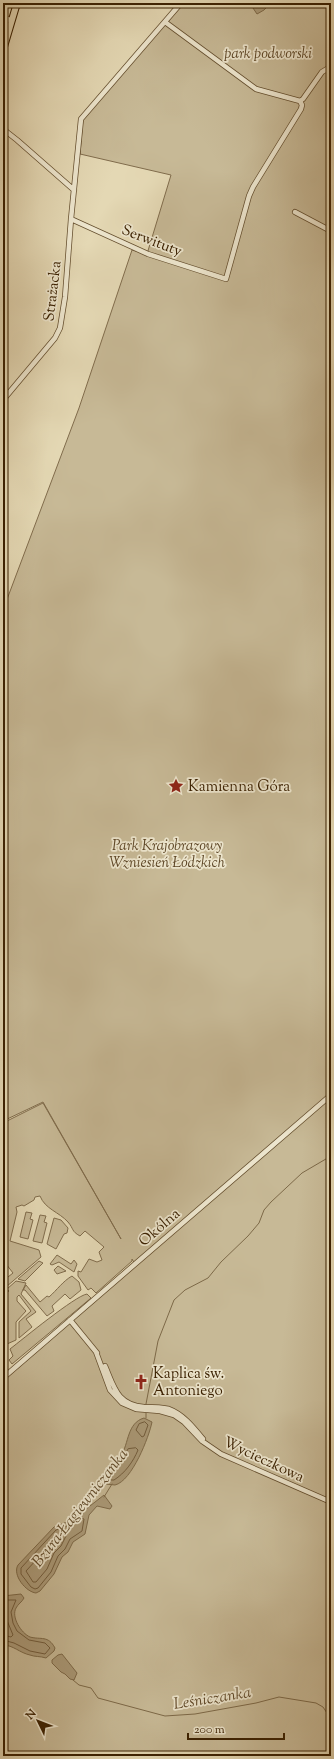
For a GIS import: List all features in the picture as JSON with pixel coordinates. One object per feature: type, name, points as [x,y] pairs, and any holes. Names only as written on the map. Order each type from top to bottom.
[{"type":"main road","points":[[3,50],[17,3]]},
{"type":"street","name":"Strażacka","points":[[3,400],[60,330],[68,271],[71,219],[82,117],[181,3]]},
{"type":"street","points":[[3,16],[11,21]]},
{"type":"street","points":[[165,22],[256,89],[300,101],[322,72],[327,69],[331,70]]},
{"type":"street","name":"Serwituty","points":[[71,219],[148,254],[226,279],[249,196],[301,109],[302,105],[300,101]]},
{"type":"street","points":[[3,129],[74,190]]},
{"type":"street","points":[[295,212],[331,231]]},
{"type":"street","name":"Okólna","points":[[3,1378],[331,1095]]},
{"type":"street","name":"Wycieczkowa","points":[[70,1320],[96,1352],[104,1364],[113,1387],[124,1400],[138,1406],[163,1408],[176,1412],[186,1420],[209,1446],[229,1458],[331,1502]]},
{"type":"green space","name":"Park Krajobrazowy Wzniesień Łódzkich","points":[[184,3],[331,3],[331,1756],[3,1756],[3,1381],[136,1266],[132,1259],[132,1261],[96,1293],[91,1288],[88,1290],[78,1276],[78,1271],[81,1272],[89,1259],[97,1262],[102,1260],[99,1252],[104,1247],[85,1231],[80,1236],[75,1233],[68,1222],[45,1204],[40,1196],[35,1197],[34,1200],[24,1206],[22,1205],[16,1207],[17,1212],[10,1241],[39,1250],[41,1257],[6,1287],[3,1281],[13,1273],[3,1260],[3,1123],[43,1103],[121,1239],[43,1102],[3,1121],[3,602],[6,602],[79,408],[132,250],[147,254],[171,175],[80,154],[83,118]]},
{"type":"green space","points":[[26,1212],[32,1213],[30,1219],[33,1220],[28,1239],[20,1237]]},
{"type":"green space","points":[[40,1215],[46,1216],[44,1222],[47,1223],[42,1243],[33,1241]]},
{"type":"green space","points":[[54,1218],[61,1220],[68,1228],[67,1233],[64,1234],[56,1249],[47,1244]]},
{"type":"green space","points":[[57,1255],[71,1264],[74,1260],[77,1264],[74,1272],[59,1262],[52,1265],[50,1264]]},
{"type":"green space","points":[[39,1261],[43,1263],[25,1281],[18,1279]]},
{"type":"green space","points":[[58,1266],[66,1271],[57,1274],[54,1270]]},
{"type":"green space","points":[[72,1276],[79,1282],[81,1290],[70,1299],[65,1294],[52,1306],[54,1311],[47,1316],[25,1290],[23,1290],[26,1285],[40,1302],[47,1296],[49,1297]]},
{"type":"green space","points":[[16,1281],[26,1283],[21,1294],[36,1312],[26,1319],[32,1327],[19,1338],[19,1322],[31,1311],[19,1295],[17,1297],[17,1301],[26,1311],[16,1322],[16,1340],[7,1344],[3,1341],[3,1296],[9,1291],[7,1289]]},
{"type":"green space","points":[[87,1294],[91,1298],[12,1364],[9,1360],[13,1356],[10,1349],[72,1302]]},
{"type":"water","points":[[256,3],[271,3],[257,14],[253,8],[255,7]]},
{"type":"water","points":[[144,1418],[152,1422],[139,1458],[128,1476],[121,1482],[115,1485],[105,1484],[102,1477],[121,1456],[134,1424]]},
{"type":"water","points":[[104,1495],[112,1506],[110,1509],[97,1506],[89,1515],[85,1534],[73,1542],[68,1552],[62,1557],[54,1574],[40,1591],[36,1593],[28,1590],[18,1578],[18,1565],[54,1527],[72,1520]]},
{"type":"water","points":[[21,1594],[24,1598],[16,1608],[16,1620],[23,1632],[30,1637],[50,1641],[55,1648],[54,1651],[46,1658],[26,1654],[10,1646],[3,1645],[3,1596]]},
{"type":"water","points":[[62,1654],[77,1673],[74,1680],[70,1679],[52,1663],[52,1660],[58,1655]]},
{"type":"waterway","name":"Bzura-Łagiewniczanka","points":[[146,1404],[158,1341],[174,1300],[185,1290],[208,1278],[221,1262],[259,1223],[264,1210],[271,1202],[302,1173],[331,1156]]},
{"type":"waterway","name":"Bzura-Łagiewniczanka","points":[[146,1413],[146,1418]]},
{"type":"waterway","name":"Bzura-Łagiewniczanka","points":[[104,1497],[112,1484]]},
{"type":"waterway","name":"Leśniczanka","points":[[73,1680],[79,1685],[91,1688],[98,1698],[165,1716],[195,1714],[256,1703],[279,1697],[316,1703],[323,1707],[331,1719]]},
{"type":"place","name":"Kamienna Góra","points":[[176,786]]},
{"type":"place","name":"Kaplica św. Antoniego","points":[[141,1382]]},
{"type":"park label","name":"park podworski","points":[[268,53]]}]
